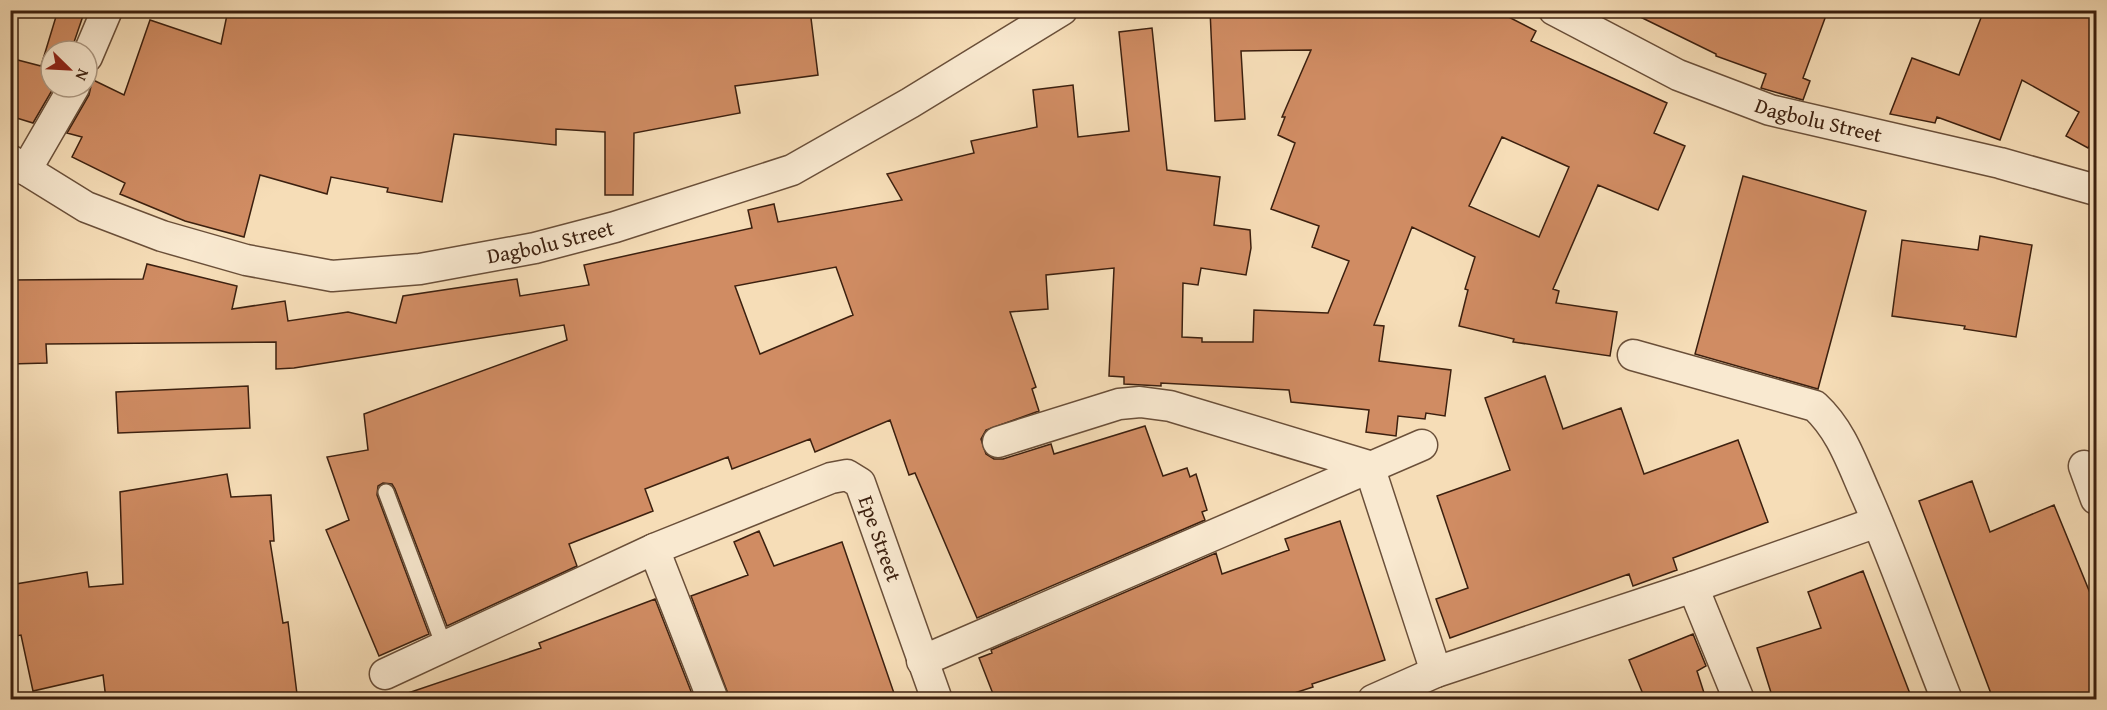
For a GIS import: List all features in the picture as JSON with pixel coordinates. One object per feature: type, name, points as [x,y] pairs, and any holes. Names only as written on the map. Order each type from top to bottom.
[{"type":"street","points":[[95,39],[107,10]]},
{"type":"street","name":"Dagbolu Street","points":[[18,165],[86,207],[162,236],[246,260],[332,276],[420,269],[547,245],[615,227],[792,170],[910,103],[1015,23],[1062,10]]},
{"type":"street","name":"Dagbolu Street","points":[[1554,10],[1678,75],[1770,110],[2000,163],[2097,190]]},
{"type":"street","points":[[18,165],[65,99]]},
{"type":"street","points":[[1633,355],[1815,406],[1838,432],[1877,522],[1947,699]]},
{"type":"street","points":[[998,442],[1119,404],[1140,402],[1170,406],[1369,466]]},
{"type":"street","points":[[922,661],[1369,466],[1422,446]]},
{"type":"street","points":[[1369,466],[1436,672]]},
{"type":"street","points":[[2084,466],[2097,499]]},
{"type":"street","name":"Epe Street","points":[[654,549],[831,478],[847,475],[860,483],[922,661],[938,699]]},
{"type":"street","points":[[1373,699],[1436,672],[1877,522]]},
{"type":"street","points":[[385,674],[654,549],[713,699]]},
{"type":"street","points":[[1693,586],[1739,699]]},
{"type":"lane","points":[[386,492],[444,646]]},
{"type":"building","points":[[58,10],[85,10],[75,39],[49,39]]},
{"type":"building","points":[[228,10],[810,10],[818,75],[735,86],[740,113],[634,133],[633,195],[605,195],[605,132],[556,129],[556,145],[454,134],[442,202],[387,192],[388,188],[331,177],[327,194],[260,175],[244,237],[185,221],[120,194],[125,183],[72,157],[82,137],[67,133],[87,99],[99,99],[99,83],[124,95],[150,20],[221,44]]},
{"type":"building","points":[[1210,10],[1495,10],[1536,31],[1531,41],[1667,103],[1654,133],[1685,146],[1658,210],[1598,185],[1553,289],[1559,291],[1556,303],[1617,312],[1610,356],[1513,342],[1514,339],[1459,326],[1468,290],[1465,289],[1475,257],[1412,227],[1374,325],[1384,326],[1379,361],[1451,370],[1445,416],[1426,413],[1425,419],[1398,416],[1396,436],[1366,432],[1369,410],[1291,402],[1289,390],[1161,383],[1161,386],[1124,384],[1124,377],[1109,376],[1114,268],[1046,275],[1048,309],[1010,312],[1036,387],[1032,389],[1039,411],[986,430],[981,439],[986,454],[994,459],[1003,459],[1051,444],[1054,454],[1145,426],[1163,476],[1187,468],[1190,477],[1196,474],[1207,510],[1202,512],[1205,520],[977,618],[915,473],[909,475],[890,420],[815,452],[810,439],[732,469],[728,457],[645,489],[653,511],[569,544],[577,566],[447,626],[395,489],[392,484],[383,483],[378,486],[377,495],[429,634],[379,656],[326,530],[349,520],[327,457],[368,450],[364,414],[567,340],[564,325],[294,368],[276,369],[276,342],[46,344],[47,363],[10,364],[10,280],[143,279],[147,264],[237,286],[232,309],[285,301],[288,321],[348,312],[396,323],[403,296],[517,279],[520,296],[589,285],[584,265],[752,228],[748,210],[774,204],[778,222],[902,200],[887,174],[974,153],[971,141],[1037,127],[1033,90],[1073,85],[1078,137],[1129,131],[1119,32],[1152,28],[1167,170],[1220,177],[1214,225],[1250,230],[1251,248],[1246,275],[1201,268],[1198,285],[1183,283],[1182,337],[1202,338],[1202,342],[1253,342],[1254,310],[1328,313],[1349,261],[1312,247],[1319,226],[1271,209],[1295,143],[1278,135],[1285,117],[1282,117],[1311,50],[1241,51],[1245,119],[1215,121]],"holes":[[[1502,137],[1569,167],[1539,237],[1469,206]],[[836,267],[853,315],[760,354],[735,286]]]},
{"type":"building","points":[[1626,10],[1828,10],[1803,78],[1810,81],[1803,100],[1761,88],[1766,74],[1716,56]]},
{"type":"building","points":[[1984,10],[2097,10],[2097,133],[2088,148],[2066,136],[2079,112],[2022,80],[2000,140],[1937,117],[1935,123],[1890,114],[1912,58],[1959,75]]},
{"type":"building","points":[[10,58],[39,65],[39,99],[47,99],[33,123],[10,116]]},
{"type":"building","points":[[1743,176],[1866,211],[1818,389],[1695,354]]},
{"type":"building","points":[[1980,236],[2032,245],[2016,337],[1964,329],[1965,326],[1892,316],[1902,240],[1978,250]]},
{"type":"building","points":[[1545,376],[1563,429],[1621,408],[1644,474],[1738,440],[1768,522],[1673,558],[1677,570],[1633,586],[1629,574],[1450,638],[1436,599],[1468,588],[1437,496],[1510,470],[1485,398]]},
{"type":"building","points":[[248,386],[250,428],[118,433],[116,392]]},
{"type":"building","points":[[227,474],[231,497],[271,495],[274,541],[270,541],[283,623],[288,622],[297,694],[257,699],[106,699],[103,675],[33,691],[21,635],[10,637],[10,585],[87,572],[89,587],[123,584],[120,492]]},
{"type":"building","points":[[1972,481],[1990,532],[2054,505],[2097,610],[2097,699],[1993,699],[1919,501]]},
{"type":"building","points":[[1340,521],[1385,660],[1312,684],[1313,687],[1276,699],[995,699],[979,658],[992,653],[991,650],[1216,553],[1222,574],[1289,550],[1285,539]]},
{"type":"building","points":[[759,531],[774,566],[842,542],[896,699],[730,699],[691,596],[748,575],[734,542]]},
{"type":"building","points":[[1863,571],[1912,699],[1773,699],[1757,648],[1821,628],[1808,592]]},
{"type":"building","points":[[655,599],[694,699],[403,699],[402,695],[541,648],[539,643]]},
{"type":"building","points":[[1693,634],[1706,666],[1697,671],[1706,699],[1645,699],[1629,660]]}]
